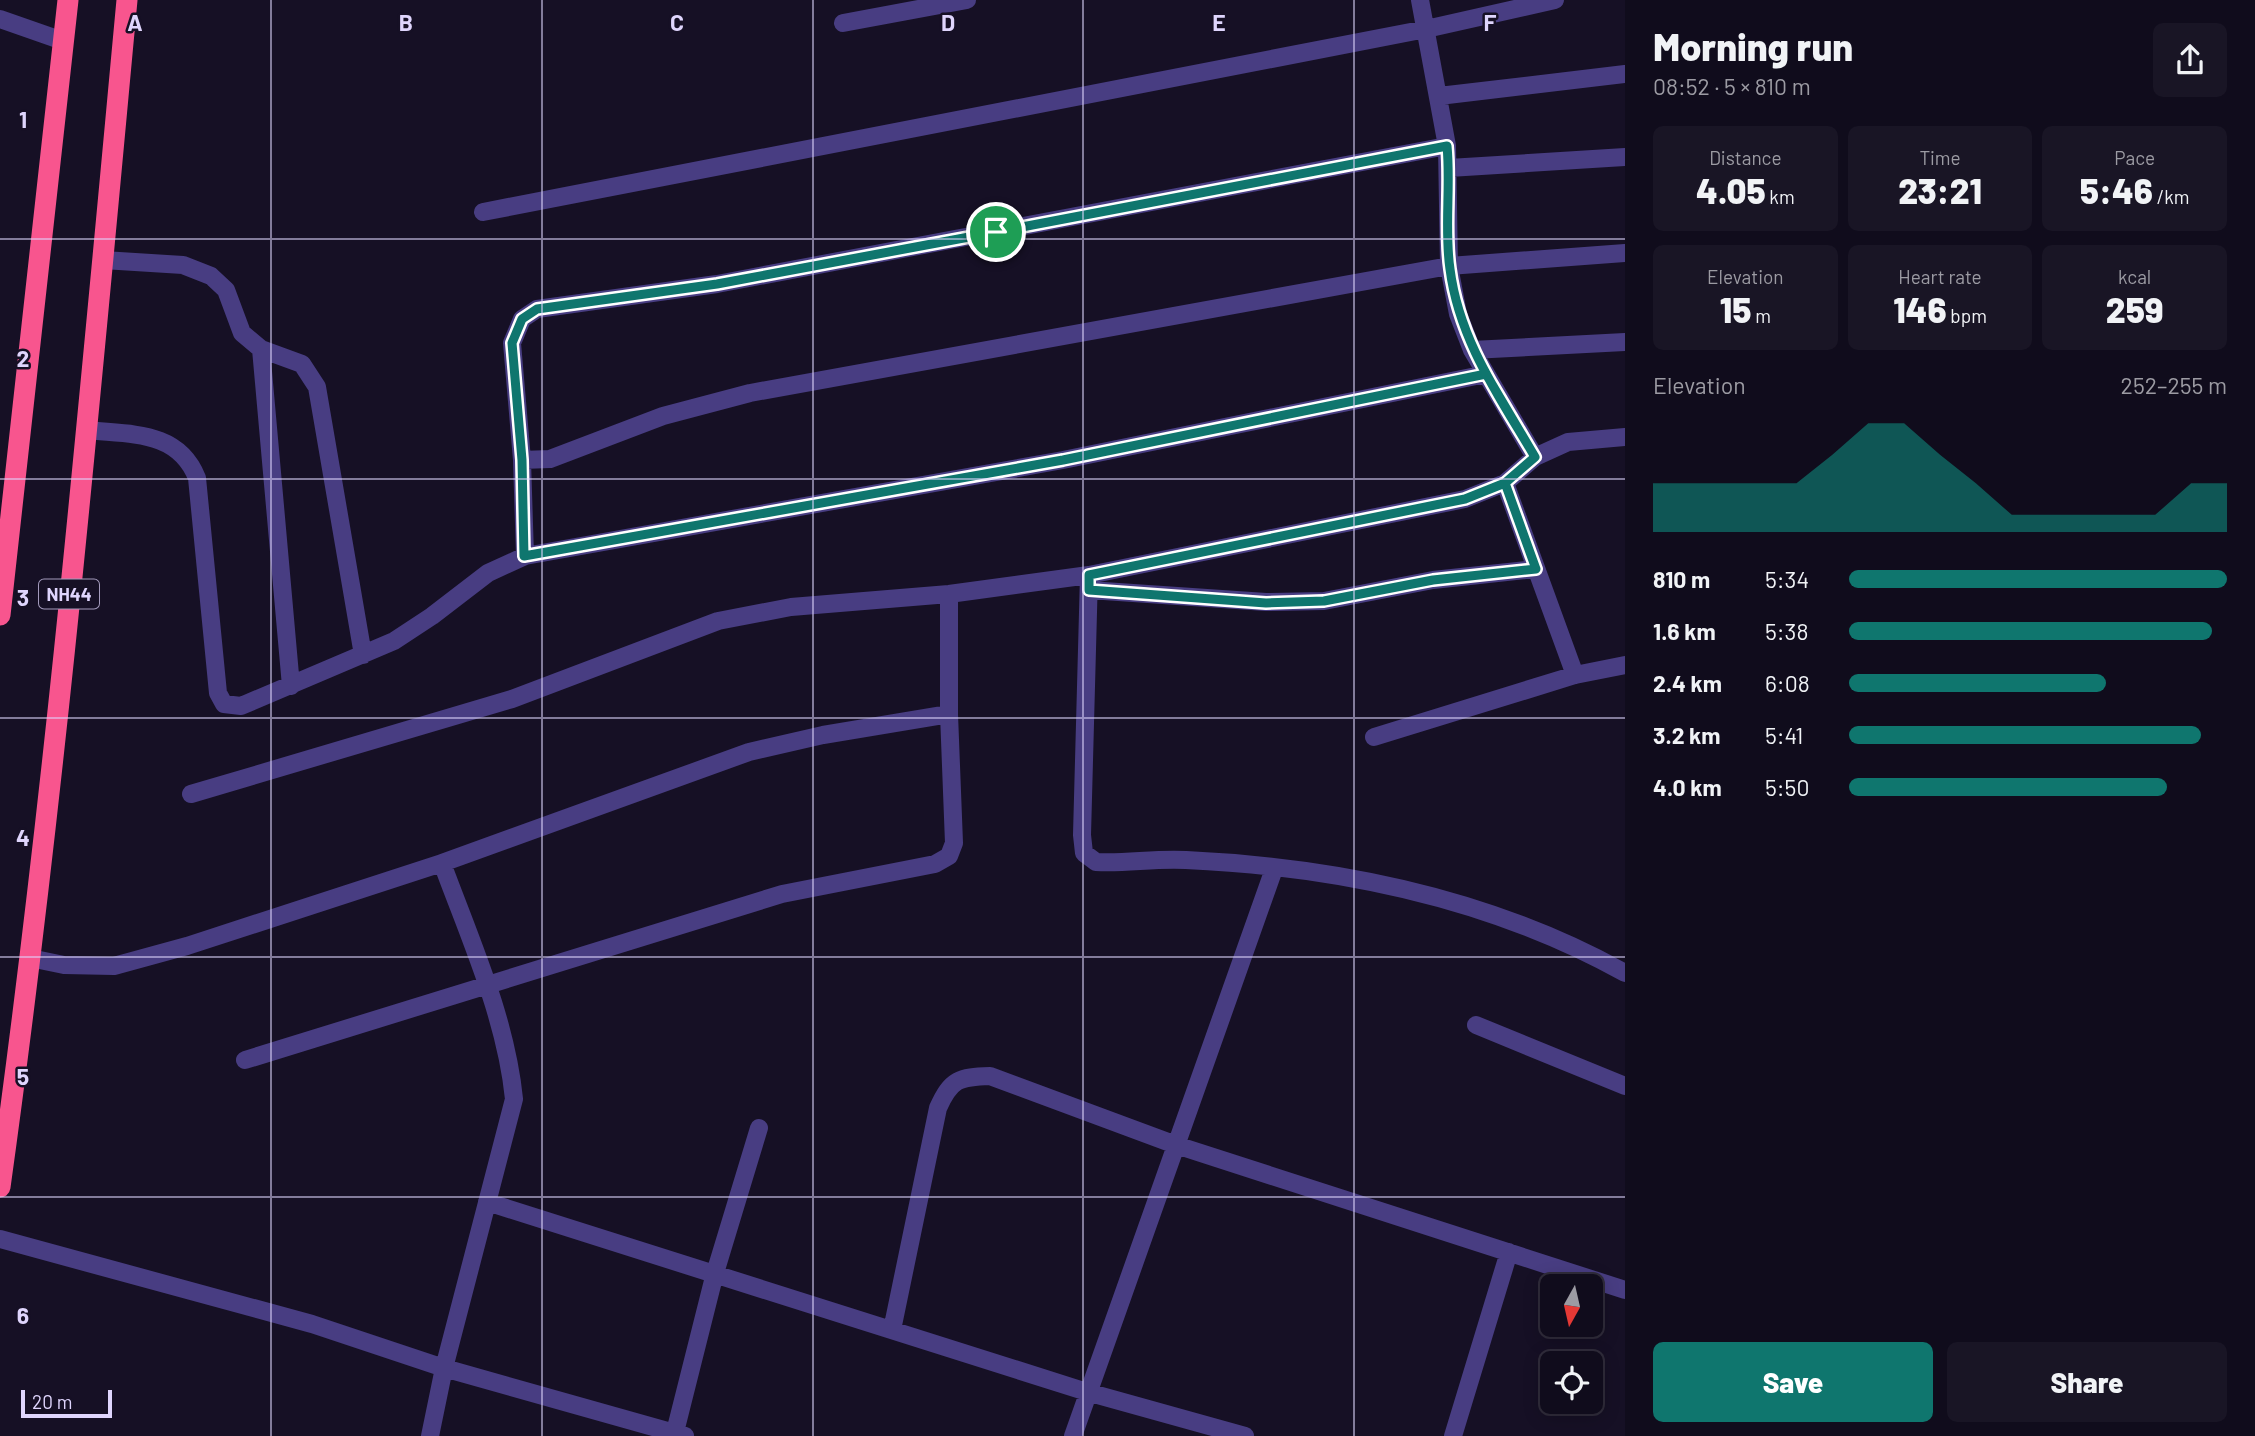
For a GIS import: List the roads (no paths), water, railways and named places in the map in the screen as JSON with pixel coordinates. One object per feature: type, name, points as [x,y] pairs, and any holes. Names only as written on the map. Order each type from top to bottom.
[{"type":"highway","points":[[0,615],[68,0]]},
{"type":"highway","name":"NH44","points":[[0,1187],[30,958],[86,430],[127,0]]},
{"type":"street","points":[[843,23],[967,0]]},
{"type":"street","points":[[1420,0],[1447,146],[1449,267],[1458,314],[1472,349],[1535,457]]},
{"type":"street","points":[[483,212],[1426,29],[1555,0]]},
{"type":"street","points":[[0,19],[63,41]]},
{"type":"street","points":[[1439,96],[1625,74]]},
{"type":"street","points":[[524,556],[522,460],[512,343],[522,319],[537,309],[717,284],[1447,146]]},
{"type":"street","points":[[1449,168],[1625,157]]},
{"type":"street","points":[[522,460],[550,459],[663,416],[750,393],[1449,267],[1625,253]]},
{"type":"street","points":[[103,260],[183,265],[211,276],[226,290],[242,333],[261,349],[302,364],[317,387],[363,655]]},
{"type":"street","points":[[1472,349],[1625,341]]},
{"type":"street","points":[[261,349],[291,686]]},
{"type":"street","points":[[86,430],[161,440],[190,458],[197,478],[218,693],[224,704],[241,706],[363,655],[413,629],[488,573],[524,556],[1063,460],[1486,374]]},
{"type":"street","points":[[191,794],[512,699],[718,621],[791,607],[1089,582],[1465,499],[1505,483],[1535,457],[1568,442],[1625,437]]},
{"type":"street","points":[[1505,483],[1575,675]]},
{"type":"street","points":[[1089,582],[1266,603],[1324,601],[1433,580],[1536,569]]},
{"type":"street","points":[[1089,582],[1082,835],[1084,853],[1096,862],[1188,860],[1399,885],[1514,922],[1625,973]]},
{"type":"street","points":[[245,1060],[782,894],[935,864],[949,856],[954,844],[948,714],[949,594]]},
{"type":"street","points":[[1374,737],[1575,675],[1625,665]]},
{"type":"street","points":[[30,958],[64,965],[114,966],[187,946],[442,863],[749,752],[823,734],[948,714]]},
{"type":"street","points":[[430,1436],[444,1368],[514,1099],[511,1069],[486,984],[442,863]]},
{"type":"street","points":[[1073,1436],[1274,869]]},
{"type":"street","points":[[1476,1025],[1625,1086]]},
{"type":"street","points":[[892,1330],[938,1108],[947,1087],[964,1077],[990,1076],[1176,1145],[1625,1290]]},
{"type":"street","points":[[0,1239],[312,1324],[444,1368],[678,1435],[715,1273],[759,1128]]},
{"type":"street","points":[[487,1202],[1087,1392],[1245,1436]]},
{"type":"street","points":[[1453,1436],[1509,1252]]}]
